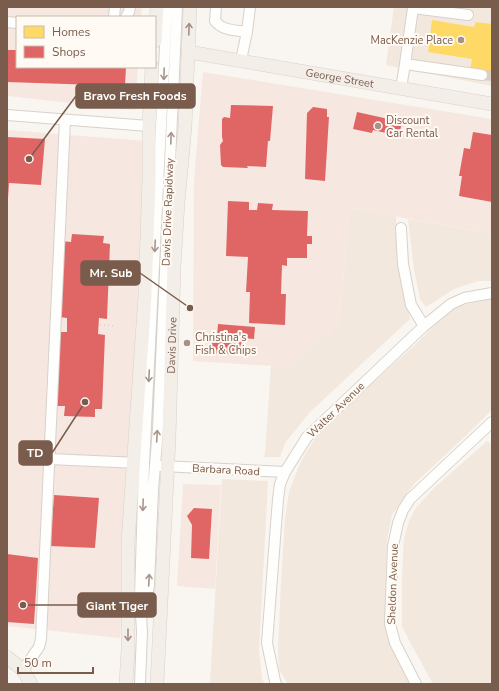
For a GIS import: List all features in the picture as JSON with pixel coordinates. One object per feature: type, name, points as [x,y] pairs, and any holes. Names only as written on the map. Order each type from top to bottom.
[{"type":"main road","points":[[157,7],[161,39]]},
{"type":"main road","name":"Davis Drive","points":[[157,684],[161,466],[169,438],[174,267],[185,127],[190,7]]},
{"type":"main road","name":"George Street","points":[[188,52],[492,104]]},
{"type":"main road","points":[[126,684],[128,649],[128,542],[139,463],[152,68]]},
{"type":"main road","points":[[7,657],[23,670],[31,684]]},
{"type":"street","name":"Davis Drive Rapidway","points":[[140,684],[142,632],[140,597],[139,463],[164,80],[159,52],[167,7]]},
{"type":"street","name":"Davis Drive Rapidway","points":[[161,39],[177,7]]},
{"type":"street","points":[[216,7],[216,21],[219,26],[225,29],[247,32]]},
{"type":"street","points":[[241,60],[247,32],[250,7]]},
{"type":"street","points":[[400,88],[413,8],[468,15]]},
{"type":"street","name":"Davis Drive Rapidway","points":[[142,632],[149,585],[161,466],[175,53],[161,39]]},
{"type":"street","points":[[161,39],[188,52]]},
{"type":"street","points":[[159,52],[188,52]]},
{"type":"street","points":[[405,64],[482,75]]},
{"type":"street","points":[[7,115],[149,126]]},
{"type":"street","points":[[23,670],[39,647],[41,639],[65,120]]},
{"type":"street","points":[[401,228],[403,264],[412,305],[424,326]]},
{"type":"street","name":"Walter Avenue","points":[[276,684],[267,643],[278,499],[280,484],[285,472],[307,437],[424,326],[451,304],[464,298],[492,294]]},
{"type":"street","name":"Sheldon Avenue","points":[[416,684],[395,643],[390,624],[391,582],[395,533],[403,510],[410,499],[490,427]]},
{"type":"street","name":"Barbara Road","points":[[49,459],[285,472]]},
{"type":"path","points":[[100,325],[116,326]]},
{"type":"shaded area","points":[[7,7],[142,7],[141,16],[16,16],[16,68],[138,68],[135,110],[7,96]]},
{"type":"shaded area","points":[[394,7],[492,7],[492,86],[386,65]]},
{"type":"shaded area","points":[[203,72],[492,119],[492,234],[350,208],[339,323],[289,367],[193,361],[194,179]]},
{"type":"shaded area","points":[[7,130],[146,141],[120,638],[7,626]]},
{"type":"shaded area","points":[[350,208],[396,216],[397,244],[410,319],[310,412],[285,443],[280,457],[264,457],[271,366],[289,367],[339,323]]},
{"type":"shaded area","points":[[408,219],[492,234],[492,281],[478,281],[454,289],[426,307],[420,299],[414,269]]},
{"type":"shaded area","points":[[492,299],[492,410],[413,485],[392,515],[387,540],[385,618],[389,642],[412,684],[288,684],[279,670],[278,650],[281,582],[285,518],[289,492],[300,463],[320,430],[417,343],[442,318],[455,307]]},
{"type":"shaded area","points":[[487,441],[492,444],[492,684],[433,684],[402,626],[404,539],[409,521],[415,509],[433,489]]},
{"type":"shaded area","points":[[222,479],[268,481],[259,651],[262,679],[265,684],[210,684]]},
{"type":"shaded area","points":[[183,484],[221,485],[215,589],[177,586]]},
{"type":"building: Homes","name":"MacKenzie Place","points":[[432,20],[474,27],[476,22],[492,24],[492,73],[470,70],[472,59],[428,52]]},
{"type":"building: Shops","points":[[7,50],[16,50],[16,68],[126,68],[125,86],[7,82]]},
{"type":"building: Shops","points":[[231,105],[273,106],[266,167],[223,167],[221,165],[220,145],[223,141],[222,119],[224,117],[230,118]]},
{"type":"building: Shops","points":[[313,107],[327,109],[327,117],[329,117],[325,181],[305,179],[307,113]]},
{"type":"building: Shops","name":"Discount Car Rental","points":[[357,112],[402,122],[399,136],[373,130],[372,133],[353,129]]},
{"type":"building: Shops","points":[[473,132],[492,135],[492,202],[459,196],[462,176],[459,176],[464,148],[470,149]]},
{"type":"building: Shops","points":[[7,137],[45,139],[41,185],[9,183],[8,198],[7,198]]},
{"type":"building: Shops","points":[[228,201],[249,202],[249,210],[257,210],[258,203],[273,204],[272,210],[308,211],[307,236],[312,236],[312,244],[307,244],[307,258],[287,258],[287,266],[282,265],[281,294],[286,294],[285,325],[249,323],[250,292],[246,292],[248,257],[226,256]]},
{"type":"building: Shops","points":[[72,234],[104,236],[103,243],[110,244],[107,319],[99,318],[98,334],[105,335],[102,409],[95,409],[95,417],[64,416],[65,406],[55,406],[57,332],[67,332],[67,318],[59,317],[62,241],[71,242]]},
{"type":"building: Shops","points":[[218,324],[255,327],[254,339],[243,338],[242,355],[211,353],[212,337],[217,337]]},
{"type":"building: Shops","points":[[54,495],[99,498],[95,548],[50,546]]},
{"type":"building: Shops","points":[[194,508],[212,509],[209,559],[191,558],[192,525],[187,516]]},
{"type":"building: Shops","points":[[7,554],[38,558],[34,624],[7,622]]},
{"type":"tunnel","points":[[482,75],[492,76]]},
{"type":"place","name":"MacKenzie Place","points":[[461,40]]},
{"type":"place","name":"Discount Car Rental","points":[[378,126]]},
{"type":"place","name":"Bravo Fresh Foods","points":[[29,159]]},
{"type":"place","name":"Mr. Sub","points":[[190,308]]},
{"type":"place","name":"Christina's Fish & Chips","points":[[187,343]]},
{"type":"place","name":"TD","points":[[85,402]]},
{"type":"place","name":"Giant Tiger","points":[[23,605]]}]
